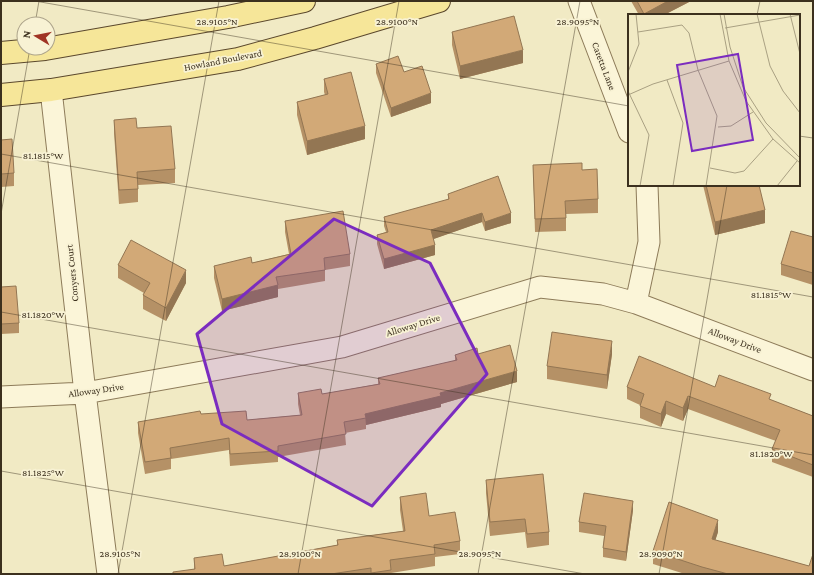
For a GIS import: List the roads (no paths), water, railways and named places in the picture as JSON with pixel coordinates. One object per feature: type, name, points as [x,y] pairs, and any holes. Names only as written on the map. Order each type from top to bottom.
[{"type":"main road","points":[[1,53],[45,49],[121,36],[228,17],[304,1]]},
{"type":"main road","name":"Howland Boulevard","points":[[1,95],[51,90],[238,59],[439,1]]},
{"type":"street","name":"Caretta Lane","points":[[579,1],[628,129]]},
{"type":"street","name":"Conyers Court","points":[[51,90],[85,394],[108,574]]},
{"type":"street","points":[[636,303],[649,242],[647,186]]},
{"type":"street","name":"Alloway Drive","points":[[1,397],[85,394],[342,347],[540,286],[602,294],[636,303],[813,370]]}]
